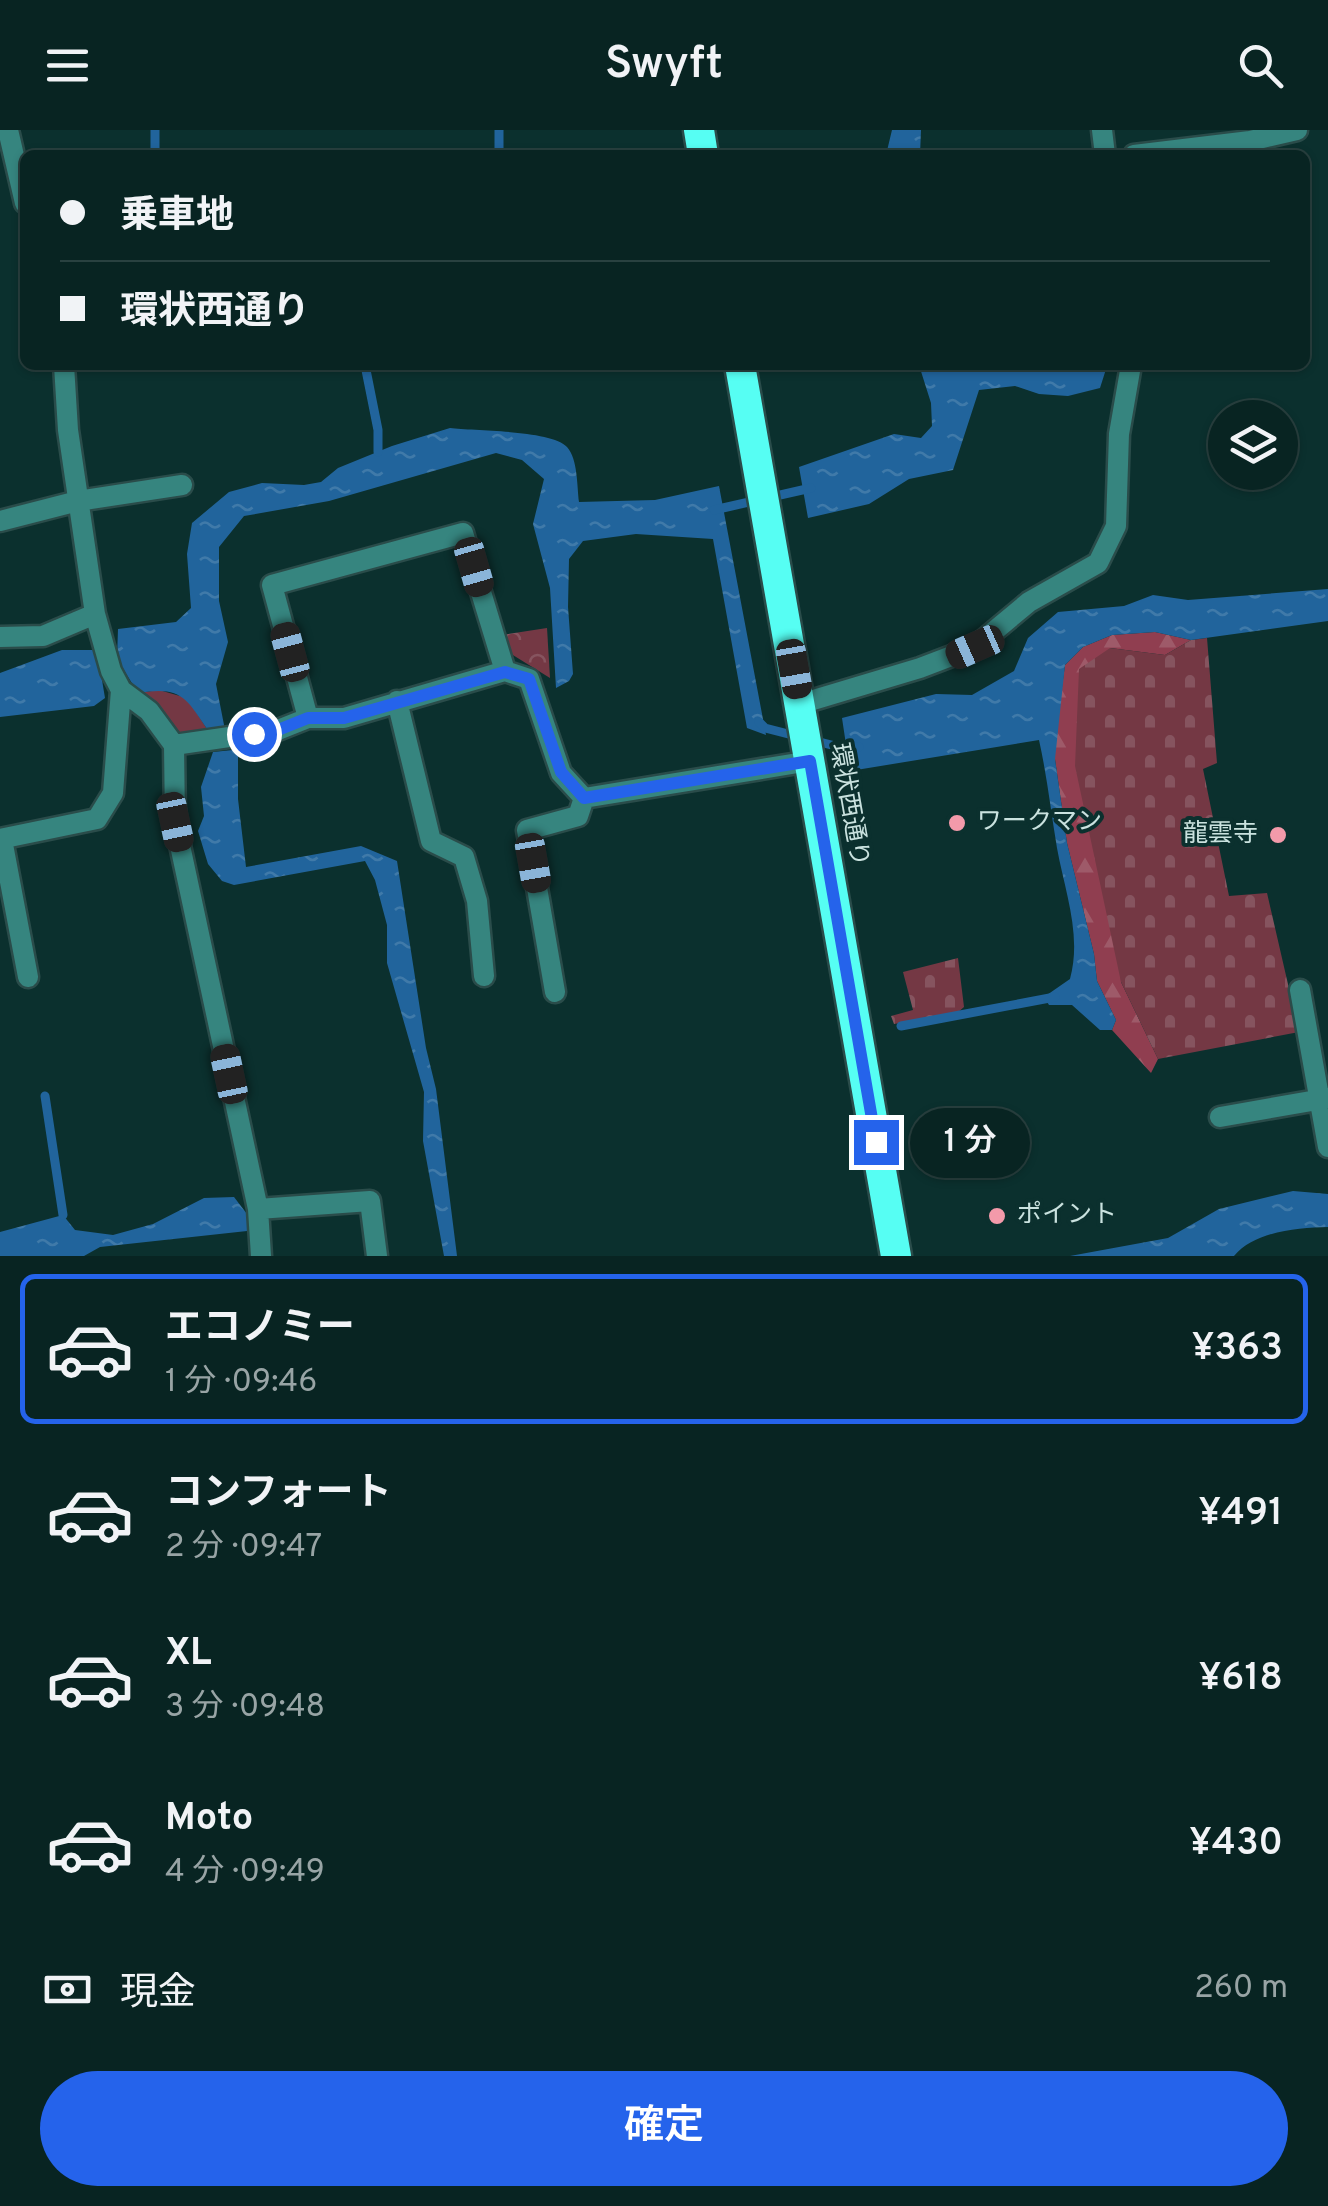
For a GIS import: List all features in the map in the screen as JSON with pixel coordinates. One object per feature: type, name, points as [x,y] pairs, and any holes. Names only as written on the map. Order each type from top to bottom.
[{"type":"highway","name":"環状西通り","points":[[741,370],[896,1256]]},
{"type":"street","points":[[8,130],[10,183]]},
{"type":"street","points":[[1175,150],[1250,141],[1297,130]]},
{"type":"street","points":[[28,978],[1,839],[97,819],[113,793],[113,671],[95,614],[68,430],[64,370]]},
{"type":"street","points":[[802,713],[975,647],[1029,602],[1098,563],[1116,526],[1119,434],[1130,370]]},
{"type":"street","points":[[0,521],[78,501],[182,485]]},
{"type":"street","points":[[308,718],[272,585],[463,532],[505,672]]},
{"type":"street","points":[[0,638],[43,636],[95,614]]},
{"type":"street","points":[[113,671],[174,746],[175,822],[258,1209],[261,1256]]},
{"type":"street","points":[[174,746],[278,730],[308,718],[344,718],[505,672],[529,679],[561,772],[584,798]]},
{"type":"street","points":[[397,701],[432,841],[464,858],[476,901],[484,976]]},
{"type":"street","points":[[584,798],[810,757]]},
{"type":"street","points":[[554,992],[527,830],[578,816],[584,798]]},
{"type":"street","points":[[1300,990],[1324,1099],[1328,1147]]},
{"type":"street","points":[[1220,1117],[1324,1099]]},
{"type":"street","points":[[258,1209],[370,1201],[377,1256]]},
{"type":"green space","points":[[547,628],[550,678],[508,652],[502,635]]},
{"type":"green space","points":[[1155,632],[1191,640],[1165,655],[1110,648],[1121,982],[1158,1059],[1151,1073],[1112,1030],[1116,1020],[1097,981],[1067,843],[1055,739],[1065,665],[1083,647],[1112,635]]},
{"type":"green space","points":[[1207,638],[1217,763],[1203,769],[1229,896],[1267,893],[1299,1032],[1158,1059],[1121,982],[1075,766],[1079,669],[1110,648],[1165,655],[1191,640]]},
{"type":"green space","points":[[159,690],[187,698],[207,729],[218,729],[182,735],[138,693]]},
{"type":"green space","points":[[958,958],[964,1007],[957,1013],[894,1024],[891,1016],[913,1010],[903,972]]},
{"type":"water","points":[[892,130],[921,130],[920,150],[887,150]]},
{"type":"water","points":[[921,370],[1106,370],[1100,388],[1068,396],[1039,394],[1015,386],[979,390],[953,470],[909,479],[869,504],[808,518],[799,467],[894,434],[921,438],[932,426],[931,403]]},
{"type":"water","points":[[450,428],[530,434],[559,441],[573,459],[579,502],[655,500],[719,486],[766,735],[747,728],[713,539],[636,534],[583,541],[569,559],[573,674],[556,688],[550,588],[533,524],[544,479],[522,460],[496,453],[329,501],[244,516],[219,547],[219,601],[228,642],[216,684],[225,730],[207,729],[187,702],[173,693],[138,693],[117,659],[118,629],[176,622],[191,608],[187,554],[192,523],[229,492],[262,483],[321,482],[338,468]]},
{"type":"water","points":[[1328,589],[1328,621],[1191,640],[1155,632],[1112,635],[1083,647],[1065,665],[1055,759],[1067,843],[1097,981],[1116,1020],[1112,1030],[1100,1030],[1072,1005],[1049,1005],[1044,997],[1070,979],[1074,946],[1039,740],[850,771],[842,718],[936,694],[972,695],[1014,671],[1028,638],[1058,612],[1124,606],[1153,595],[1188,600]]},
{"type":"water","points":[[62,650],[97,650],[105,698],[94,706],[0,717],[0,673]]},
{"type":"water","points":[[233,750],[238,754],[238,799],[246,867],[361,846],[397,861],[436,1089],[457,1256],[444,1256],[423,1141],[424,1092],[387,963],[387,925],[375,880],[365,861],[234,885],[222,881],[208,864],[198,831],[204,816],[201,787],[213,752]]},
{"type":"water","points":[[1293,1191],[1328,1194],[1328,1227],[1265,1236],[1234,1256],[1070,1256],[1168,1238],[1219,1209]]},
{"type":"water","points":[[234,1197],[247,1214],[247,1231],[100,1247],[84,1256],[0,1256],[0,1232],[63,1215],[75,1230],[113,1235],[153,1224],[204,1198]]},
{"type":"waterway","points":[[155,130],[155,150]]},
{"type":"waterway","points":[[499,130],[499,150]]},
{"type":"waterway","points":[[366,370],[378,430],[378,452]]},
{"type":"waterway","points":[[714,510],[811,488]]},
{"type":"waterway","points":[[759,722],[765,728],[847,749],[859,747]]},
{"type":"waterway","points":[[901,1026],[1055,997]]},
{"type":"waterway","points":[[45,1096],[63,1215]]},
{"type":"place","name":"ワークマン","points":[[957,823]]},
{"type":"place","name":"龍雲寺","points":[[1278,835]]},
{"type":"place","name":"ポイント","points":[[997,1216]]},
{"type":"route","points":[[254,734],[308,718],[344,718],[505,672],[529,679],[561,772],[584,798],[810,761],[876,1142]]}]
